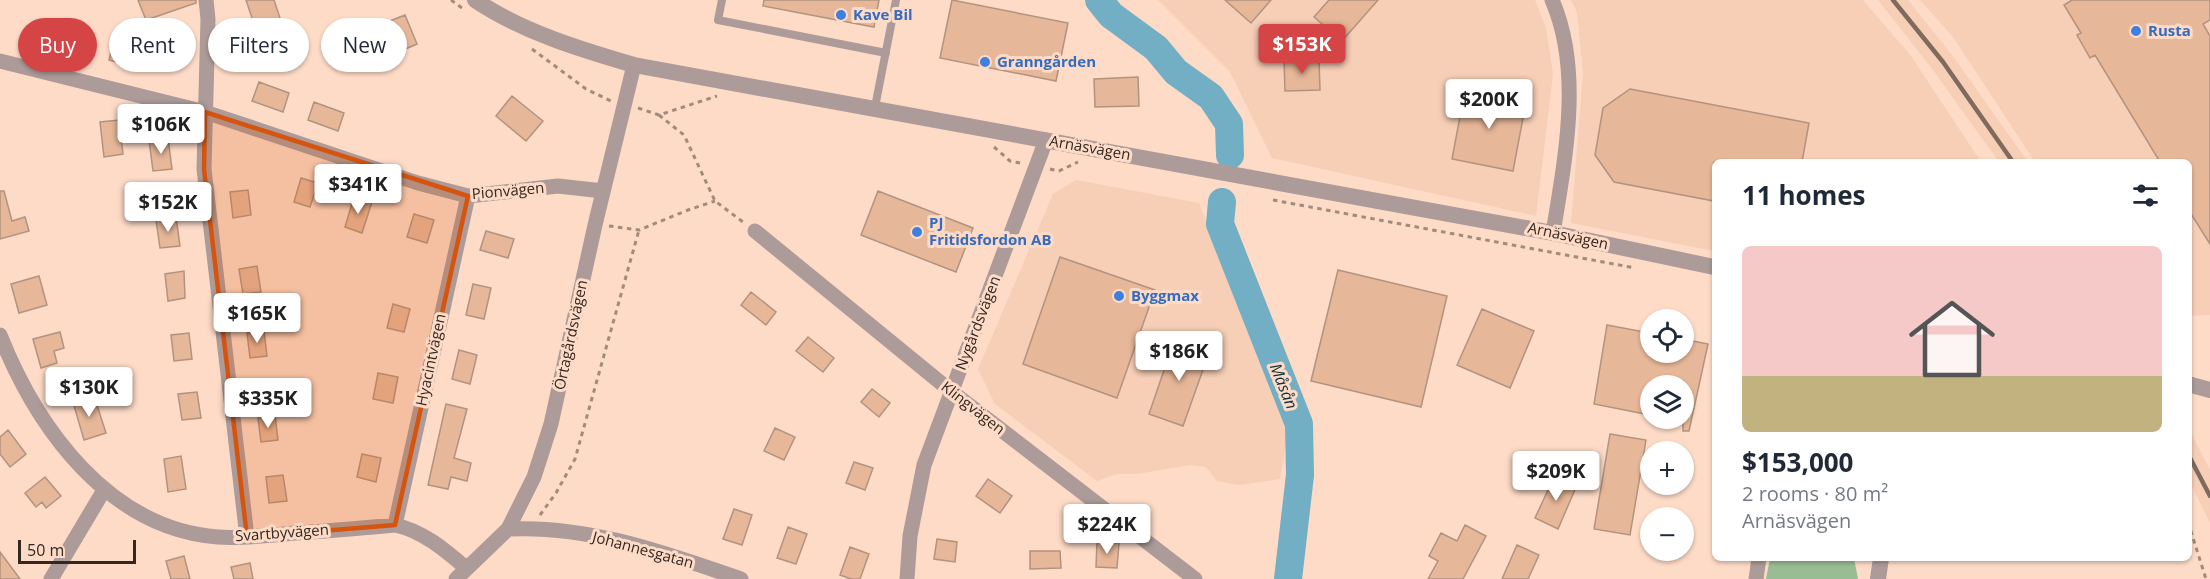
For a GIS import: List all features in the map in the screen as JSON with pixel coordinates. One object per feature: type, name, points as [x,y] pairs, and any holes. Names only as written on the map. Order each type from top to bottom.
[{"type":"street","points":[[206,0],[208,19],[204,169],[247,537]]},
{"type":"street","name":"Arnäsvägen","points":[[475,0],[491,11],[549,39],[634,65],[875,107],[1553,233],[1712,267]]},
{"type":"street","points":[[1552,0],[1560,19],[1568,67],[1567,149],[1553,233]]},
{"type":"street","name":"Pionvägen","points":[[0,61],[205,112],[418,183],[468,196],[558,186],[603,191]]},
{"type":"street","name":"Örtagårdsvägen","points":[[461,573],[508,529],[534,477],[551,424],[595,225],[634,65]]},
{"type":"street","name":"Nygårdsvägen","points":[[907,579],[910,536],[924,465],[1046,140]]},
{"type":"street","name":"Hyacintvägen","points":[[395,525],[468,196]]},
{"type":"street","name":"Klingvägen","points":[[755,231],[952,392],[1195,579]]},
{"type":"street","name":"Svartbyvägen","points":[[0,335],[33,405],[66,449],[105,490],[154,521],[216,537],[247,537],[395,525],[426,538],[461,573]]},
{"type":"street","points":[[2192,385],[2210,390]]},
{"type":"street","points":[[51,579],[105,490]]},
{"type":"street","name":"Johannesgatan","points":[[508,529],[530,528],[613,539],[664,553],[741,579]]},
{"type":"street","points":[[1756,579],[1759,561]]},
{"type":"street","points":[[1878,579],[1881,561]]},
{"type":"lane","points":[[722,0],[718,20],[886,53]]},
{"type":"lane","points":[[875,107],[896,0]]},
{"type":"path","points":[[659,115],[684,135],[715,201],[755,231]]},
{"type":"path","points":[[595,225],[639,230],[715,201]]},
{"type":"path","points":[[530,528],[556,493],[575,459],[639,230]]},
{"type":"path","points":[[2192,535],[2206,579]]},
{"type":"highlighted area","points":[[205,112],[468,196],[395,525],[247,537],[204,169]]},
{"type":"shaded area","points":[[1158,0],[1535,0],[1546,28],[1553,74],[1536,216],[1272,158],[1230,72]]},
{"type":"shaded area","points":[[1571,0],[1863,0],[1911,56],[1979,159],[1712,159],[1712,251],[1571,223],[1583,74],[1577,12]]},
{"type":"shaded area","points":[[1878,0],[1908,0],[1952,55],[2026,159],[1997,159],[1933,70]]},
{"type":"shaded area","points":[[1920,0],[2210,0],[2210,315],[2192,316],[2192,159],[2033,159],[1953,37]]},
{"type":"shaded area","points":[[1076,180],[1199,203],[1289,428],[1280,479],[1239,485],[1217,481],[1206,467],[1190,465],[1137,474],[1117,474],[1097,481],[995,404],[978,369],[1053,194]]},
{"type":"shaded area","points":[[2192,435],[2210,470],[2210,523],[2192,486]]},
{"type":"green space","points":[[1769,561],[1855,561],[1858,579],[1766,579]]},
{"type":"building","points":[[138,0],[196,0],[196,3],[152,18],[145,18]]},
{"type":"building","points":[[246,0],[274,0],[280,18],[252,18]]},
{"type":"building","name":"Kave Bil","points":[[764,0],[879,0],[874,27],[763,6]]},
{"type":"building","points":[[952,0],[1068,23],[1056,81],[940,58]]},
{"type":"building","points":[[1225,0],[1271,0],[1251,23]]},
{"type":"building","points":[[1329,0],[1378,0],[1342,41],[1314,17]]},
{"type":"building","points":[[2072,0],[2210,0],[2210,20],[2203,24],[2210,36],[2210,244],[2192,215],[2192,159],[2158,159],[2095,55],[2090,58],[2077,35],[2081,33],[2064,5]]},
{"type":"building","points":[[407,20],[417,44],[407,48]]},
{"type":"building","points":[[1319,59],[1320,90],[1285,91],[1284,60]]},
{"type":"building","points":[[1138,77],[1139,106],[1095,107],[1094,79]]},
{"type":"building","points":[[259,82],[289,93],[283,112],[252,101]]},
{"type":"building","points":[[1630,89],[1809,123],[1803,159],[1712,159],[1712,201],[1614,182],[1595,155],[1603,108]]},
{"type":"building","points":[[1465,90],[1526,102],[1513,171],[1452,159]]},
{"type":"building","points":[[512,96],[543,121],[526,141],[496,116]]},
{"type":"building","points":[[314,102],[344,113],[338,131],[308,120]]},
{"type":"building","points":[[119,120],[123,154],[104,157],[100,122]]},
{"type":"building","points":[[168,138],[172,169],[153,171],[149,140]]},
{"type":"building","points":[[301,178],[318,183],[310,207],[294,202]]},
{"type":"building","points":[[248,190],[251,215],[233,218],[230,192]]},
{"type":"building","points":[[0,191],[4,191],[12,221],[25,217],[29,231],[0,239]]},
{"type":"building","name":"PJ Fritidsfordon AB","points":[[878,191],[973,228],[956,272],[861,235]]},
{"type":"building","points":[[354,197],[372,202],[362,233],[345,227]]},
{"type":"building","points":[[414,214],[434,220],[427,243],[407,237]]},
{"type":"building","points":[[176,217],[180,246],[160,248],[156,220]]},
{"type":"building","points":[[486,231],[514,239],[508,258],[480,250]]},
{"type":"building","points":[[1060,257],[1155,290],[1117,398],[1023,364]]},
{"type":"building","points":[[257,266],[261,292],[243,294],[239,269]]},
{"type":"building","points":[[1338,270],[1447,296],[1421,407],[1311,381]]},
{"type":"building","points":[[184,271],[185,298],[168,301],[165,274]]},
{"type":"building","points":[[39,276],[47,305],[19,313],[11,284]]},
{"type":"building","points":[[473,284],[491,288],[484,319],[466,315]]},
{"type":"building","points":[[751,292],[776,312],[766,325],[741,305]]},
{"type":"building","points":[[393,304],[410,309],[404,332],[387,328]]},
{"type":"building","points":[[1482,309],[1534,331],[1510,388],[1457,365]]},
{"type":"building","points":[[1607,325],[1640,331],[1640,363],[1694,363],[1694,341],[1708,344],[1694,408],[1694,375],[1640,375],[1640,413],[1594,404]]},
{"type":"building","points":[[264,331],[267,356],[250,358],[247,333]]},
{"type":"building","points":[[60,332],[64,348],[54,351],[57,363],[41,368],[33,339]]},
{"type":"building","points":[[189,333],[192,359],[174,361],[171,335]]},
{"type":"building","points":[[808,337],[834,358],[823,372],[796,351]]},
{"type":"building","points":[[1175,338],[1210,350],[1183,426],[1149,414]]},
{"type":"building","points":[[459,350],[477,355],[470,384],[452,379]]},
{"type":"building","points":[[378,373],[398,377],[393,403],[373,399]]},
{"type":"building","points":[[872,389],[890,403],[879,417],[861,402]]},
{"type":"building","points":[[197,392],[201,418],[182,420],[178,394]]},
{"type":"building","points":[[94,396],[106,433],[84,440],[73,402]]},
{"type":"building","points":[[446,404],[467,409],[454,458],[471,463],[467,481],[451,477],[448,489],[428,485]]},
{"type":"building","points":[[275,415],[278,440],[261,442],[258,418]]},
{"type":"building","points":[[775,428],[795,437],[784,460],[764,451]]},
{"type":"building","points":[[8,430],[26,454],[10,467],[0,454],[0,437]]},
{"type":"building","points":[[1610,434],[1646,440],[1640,441],[1640,476],[1630,535],[1594,529]]},
{"type":"building","points":[[362,454],[381,458],[376,482],[357,477]]},
{"type":"building","points":[[181,456],[186,489],[168,492],[164,459]]},
{"type":"building","points":[[854,462],[873,468],[865,490],[846,483]]},
{"type":"building","points":[[283,475],[287,501],[269,503],[266,477]]},
{"type":"building","points":[[1555,475],[1577,485],[1558,529],[1535,518]]},
{"type":"building","points":[[45,477],[61,496],[46,508],[42,502],[36,507],[25,493]]},
{"type":"building","points":[[988,479],[1012,496],[1000,513],[976,496]]},
{"type":"building","points":[[734,509],[752,515],[742,545],[723,539]]},
{"type":"building","points":[[1465,525],[1486,536],[1463,579],[1428,579],[1438,561],[1429,556],[1441,533],[1457,541]]},
{"type":"building","points":[[788,527],[807,534],[796,564],[777,558]]},
{"type":"building","points":[[937,539],[957,542],[955,562],[934,559]]},
{"type":"building","points":[[1097,542],[1119,543],[1117,568],[1096,567]]},
{"type":"building","points":[[1517,545],[1539,555],[1528,579],[1502,579]]},
{"type":"building","points":[[850,547],[869,554],[860,579],[840,575]]},
{"type":"building","points":[[1030,551],[1060,551],[1061,568],[1030,569]]},
{"type":"building","points":[[0,552],[20,579],[0,579]]},
{"type":"building","points":[[184,556],[190,579],[171,579],[166,561]]},
{"type":"building","points":[[250,563],[253,579],[234,579],[231,567]]},
{"type":"waterway","name":"Måsån","points":[[1099,0],[1111,15],[1156,48],[1176,72],[1211,97],[1229,124],[1230,155]]},
{"type":"waterway","name":"Måsån","points":[[1222,202],[1220,224],[1299,424],[1300,475],[1288,579]]},
{"type":"railway","points":[[1893,0],[1943,62],[2011,159]]},
{"type":"railway","points":[[2192,462],[2210,496]]},
{"type":"place","name":"Kave Bil","points":[[841,15]]},
{"type":"place","name":"Rusta","points":[[2136,31]]},
{"type":"place","name":"Granngården","points":[[985,62]]},
{"type":"place","name":"PJ Fritidsfordon AB","points":[[917,232]]},
{"type":"place","name":"Byggmax","points":[[1119,296]]}]
